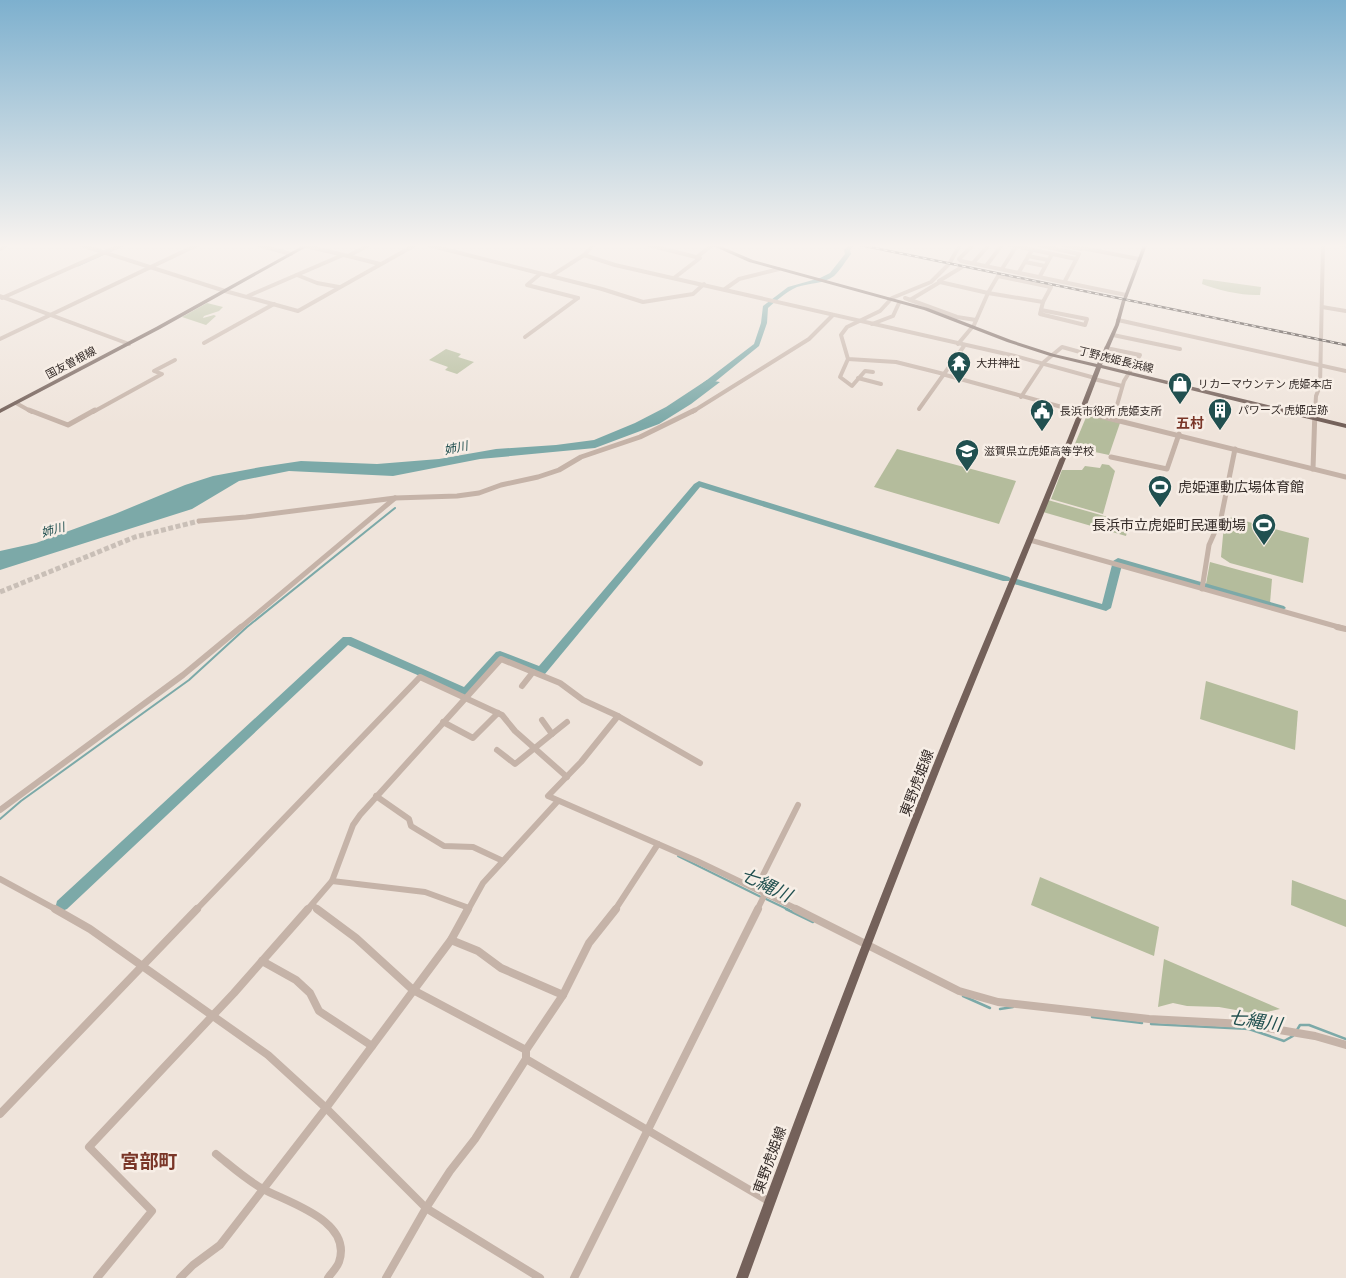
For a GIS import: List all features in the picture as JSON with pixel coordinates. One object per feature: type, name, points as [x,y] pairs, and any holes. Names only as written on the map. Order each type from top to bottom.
[{"type":"main road","name":"国友曽根線","points":[[0,411],[200,305]]},
{"type":"main road","name":"丁野虎姫長浜線","points":[[911,305],[1052,355],[1100,362],[1130,374],[1346,426]]},
{"type":"main road","name":"東野虎姫線","points":[[742,1278],[802,1111],[965,698],[1113,334],[1123,305]]},
{"type":"street","points":[[23,305],[129,344]]},
{"type":"street","points":[[0,339],[73,305]]},
{"type":"street","points":[[204,343],[273,305]]},
{"type":"street","points":[[276,305],[298,311],[309,305]]},
{"type":"street","points":[[525,337],[569,305]]},
{"type":"street","points":[[789,305],[1044,365],[1122,386]]},
{"type":"street","points":[[873,372],[865,371],[852,386],[842,380],[840,377],[848,359],[841,335],[847,327],[880,311],[884,305]]},
{"type":"street","points":[[872,324],[892,316],[900,305]]},
{"type":"street","points":[[923,305],[957,317],[976,320]]},
{"type":"street","points":[[958,344],[973,327],[983,305]]},
{"type":"street","points":[[1041,310],[1087,319],[1085,325],[1040,314],[1042,305]]},
{"type":"street","points":[[1313,469],[1315,418],[1321,365],[1322,307],[1346,310]]},
{"type":"street","points":[[199,521],[246,517],[395,498],[457,496],[538,477],[559,470],[581,457],[640,437],[670,424],[809,339],[833,315]]},
{"type":"street","points":[[1118,320],[1346,371]]},
{"type":"street","points":[[1113,334],[1180,349]]},
{"type":"street","points":[[919,409],[964,346]]},
{"type":"street","points":[[1021,397],[1052,355],[1062,347],[1100,362]]},
{"type":"street","points":[[1106,348],[1140,355],[1124,381],[1113,419]]},
{"type":"street","points":[[848,359],[880,360],[920,365],[943,374],[1021,397],[1082,410],[1346,477]]},
{"type":"street","points":[[16,403],[38,415],[51,417],[68,425],[162,374],[154,371],[175,360]]},
{"type":"street","points":[[858,378],[881,384]]},
{"type":"street","points":[[1111,457],[1166,469],[1179,434]]},
{"type":"street","points":[[1202,586],[1209,540],[1216,526],[1235,449]]},
{"type":"street","points":[[0,810],[183,675],[395,498]]},
{"type":"street","points":[[1030,540],[1202,586],[1346,629]]},
{"type":"street","points":[[97,1278],[152,1211],[89,1147],[213,1016],[312,905],[332,881],[353,825],[376,796],[501,659],[560,683],[583,700],[618,716],[700,763]]},
{"type":"street","points":[[522,686],[533,672]]},
{"type":"street","points":[[0,1114],[420,676],[502,715],[515,732],[568,777]]},
{"type":"street","points":[[443,722],[473,738],[498,713]]},
{"type":"street","points":[[618,716],[568,777],[548,796],[557,802],[658,844],[756,889],[869,944],[959,991],[998,1002],[1149,1019],[1244,1024],[1297,1033],[1346,1045]]},
{"type":"street","points":[[542,720],[552,734]]},
{"type":"street","points":[[497,750],[514,764],[567,722]]},
{"type":"street","points":[[376,796],[409,818],[411,826],[424,833],[430,839],[446,847],[467,846],[482,850],[504,861]]},
{"type":"street","points":[[180,1278],[193,1265],[220,1245],[326,1108],[451,940],[483,883],[557,802]]},
{"type":"street","points":[[756,889],[798,805]]},
{"type":"street","points":[[386,1278],[426,1208],[450,1171],[475,1140],[563,995],[589,943],[614,912],[658,844]]},
{"type":"street","points":[[0,879],[90,929],[268,1055],[326,1108],[426,1208],[540,1278]]},
{"type":"street","points":[[332,881],[425,892],[469,908]]},
{"type":"street","points":[[574,1278],[765,894]]},
{"type":"street","points":[[312,905],[356,938],[413,990],[526,1054],[647,1130],[770,1202]]},
{"type":"street","points":[[451,940],[478,951],[501,968],[563,995]]},
{"type":"street","points":[[262,961],[297,980],[316,1000],[319,1011],[372,1046]]},
{"type":"street","points":[[216,1154],[262,1189],[316,1215],[334,1230],[340,1240],[339,1262],[328,1278]]},
{"type":"green space","points":[[204,305],[223,307],[219,311],[204,316],[203,318],[216,316],[206,325],[182,317]]},
{"type":"green space","points":[[446,349],[461,354],[458,357],[474,362],[457,374],[445,370],[448,367],[429,360]]},
{"type":"green space","points":[[1087,415],[1120,423],[1109,455],[1074,446]]},
{"type":"green space","points":[[897,449],[1016,481],[999,524],[874,487]]},
{"type":"green space","points":[[1102,464],[1109,465],[1115,471],[1103,514],[1051,499],[1062,470],[1082,470],[1085,466],[1100,468]]},
{"type":"green space","points":[[1048,500],[1129,523],[1126,536],[1043,512]]},
{"type":"green space","name":"長浜市立虎姫町民運動場","points":[[1230,517],[1309,538],[1303,583],[1230,563],[1221,557],[1224,525],[1228,526]]},
{"type":"green space","points":[[1210,562],[1272,579],[1270,603],[1206,584]]},
{"type":"green space","points":[[1206,681],[1298,711],[1295,750],[1200,719]]},
{"type":"green space","points":[[1040,877],[1159,927],[1154,956],[1031,905]]},
{"type":"green space","points":[[1292,880],[1346,900],[1346,927],[1291,905]]},
{"type":"green space","points":[[1164,959],[1280,1009],[1258,1014],[1219,1007],[1187,1006],[1173,1003],[1158,1007]]},
{"type":"water","points":[[707,380],[720,382],[691,404],[659,424],[595,448],[480,459],[393,476],[289,471],[239,481],[192,509],[0,570],[0,551],[36,543],[213,476],[301,461],[377,464],[439,459],[496,449],[556,445],[594,440],[635,423],[666,407]]},
{"type":"waterway","name":"姉川","points":[[702,388],[757,345],[764,323],[765,307],[768,305]]},
{"type":"waterway","points":[[699,484],[1006,579]]},
{"type":"waterway","points":[[62,905],[347,640],[466,692],[500,655],[541,671],[697,486]]},
{"type":"waterway","points":[[0,819],[21,801],[189,680],[247,627],[395,508]]},
{"type":"waterway","points":[[1017,582],[1106,608],[1118,561],[1281,608]]},
{"type":"waterway","name":"七縄川","points":[[678,856],[761,897]]},
{"type":"waterway","name":"七縄川","points":[[766,899],[789,910]]},
{"type":"waterway","name":"七縄川","points":[[786,909],[813,922]]},
{"type":"waterway","name":"七縄川","points":[[963,996],[990,1008]]},
{"type":"waterway","name":"七縄川","points":[[1000,1009],[1013,1007]]},
{"type":"waterway","name":"七縄川","points":[[1092,1017],[1142,1023]]},
{"type":"waterway","name":"七縄川","points":[[1151,1024],[1249,1029],[1284,1041],[1293,1036]]},
{"type":"waterway","name":"七縄川","points":[[1297,1030],[1300,1025],[1309,1025],[1346,1039]]},
{"type":"tunnel","points":[[0,592],[135,537],[199,521]]},
{"type":"railway","points":[[1150,305],[1346,345]]},
{"type":"place","name":"大井神社","points":[[959,384]]},
{"type":"place","name":"リカーマウンテン 虎姫本店","points":[[1180,405]]},
{"type":"place","name":"パワーズ 虎姫店跡","points":[[1220,431]]},
{"type":"place","name":"長浜市役所 虎姫支所","points":[[1042,432]]},
{"type":"place","name":"滋賀県立虎姫高等学校","points":[[967,472]]},
{"type":"place","name":"虎姫運動広場体育館","points":[[1160,508]]},
{"type":"place","name":"長浜市立虎姫町民運動場","points":[[1264,546]]},
{"type":"district","name":"五村","points":[[1190,423]]},
{"type":"district","name":"宮部町","points":[[149,1161]]}]
